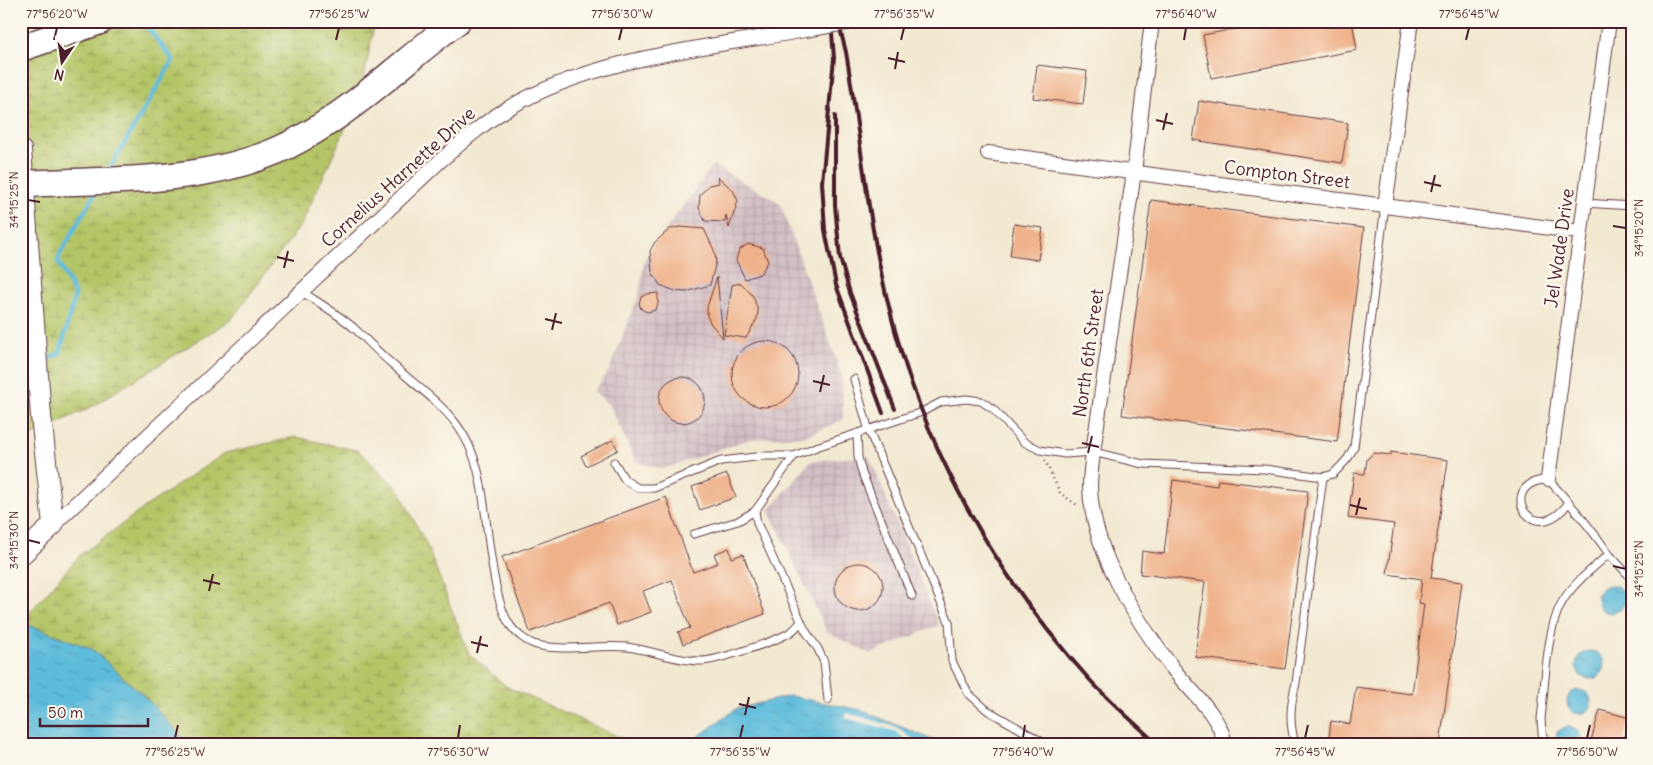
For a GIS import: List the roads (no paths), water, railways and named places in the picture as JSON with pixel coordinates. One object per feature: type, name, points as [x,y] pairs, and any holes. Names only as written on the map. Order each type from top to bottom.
[{"type":"highway","points":[[21,48],[100,21]]},
{"type":"highway","points":[[24,184],[185,175],[250,161],[301,139],[346,111],[457,21]]},
{"type":"main road","points":[[21,150],[41,416],[53,525],[21,555]]},
{"type":"street","name":"Cornelius Harnette Drive","points":[[53,525],[300,291],[463,140],[506,109],[566,81],[625,63],[857,21]]},
{"type":"street","name":"North 6th Street","points":[[1152,21],[1134,172],[1093,452],[1090,486],[1092,509],[1107,556],[1133,611],[1174,670],[1218,723],[1225,744]]},
{"type":"street","points":[[1385,206],[1411,21]]},
{"type":"street","name":"Jel Wade Drive","points":[[1548,479],[1608,21]]},
{"type":"street","name":"Compton Street","points":[[988,153],[1580,232]]},
{"type":"lane","points":[[1584,202],[1632,206]]},
{"type":"lane","points":[[614,462],[625,480],[638,488],[654,488],[721,462],[764,456],[794,456],[922,412],[941,402],[966,399],[981,400],[993,409],[1024,442],[1040,450],[1066,454],[1093,452],[1143,464],[1264,469],[1323,477],[1332,474],[1340,467],[1354,447],[1385,206]]},
{"type":"lane","points":[[300,291],[353,328],[398,370],[420,386],[438,402],[463,433],[471,450],[481,483],[496,582],[503,608],[510,626],[523,638],[534,645],[627,647],[700,661],[716,659],[789,634],[802,622]]},
{"type":"lane","points":[[854,379],[869,429],[949,622],[952,660],[968,693],[987,710],[1046,744]]},
{"type":"lane","points":[[857,433],[858,457],[862,473],[912,596]]},
{"type":"lane","points":[[694,534],[738,521],[754,511],[794,456]]},
{"type":"lane","points":[[1295,744],[1290,718],[1291,701],[1296,683],[1323,477]]},
{"type":"lane","points":[[1569,502],[1562,513],[1544,521],[1531,519],[1526,514],[1521,502],[1524,490],[1534,482],[1548,479],[1569,502],[1588,523],[1609,554],[1632,579]]},
{"type":"lane","points":[[754,511],[757,523],[802,622],[824,662],[828,700]]},
{"type":"lane","points":[[1546,744],[1542,733],[1541,719],[1555,619],[1562,602],[1577,583],[1609,554]]},
{"type":"water","points":[[1611,585],[1621,589],[1625,599],[1621,609],[1611,613],[1601,609],[1597,599],[1601,589]]},
{"type":"water","points":[[21,622],[92,649],[146,698],[188,744],[21,744]]},
{"type":"water","points":[[1590,651],[1600,655],[1604,665],[1600,675],[1590,679],[1580,675],[1576,665],[1580,655]]},
{"type":"water","points":[[1579,690],[1588,693],[1591,702],[1588,711],[1579,714],[1570,711],[1567,702],[1570,693]]},
{"type":"water","points":[[790,696],[861,710],[942,744],[688,744],[736,709]]},
{"type":"water","points":[[1567,726],[1578,731],[1581,739],[1579,744],[1557,744],[1557,732]]},
{"type":"waterway","points":[[107,173],[173,60],[145,24],[145,21]]},
{"type":"waterway","points":[[42,362],[60,353],[75,295],[58,261],[59,256],[97,190]]},
{"type":"waterway","points":[[21,372],[31,367]]},
{"type":"railway","points":[[831,21],[834,58],[822,182],[825,230],[836,285],[883,413]]},
{"type":"railway","points":[[838,21],[846,52],[870,209],[888,303],[902,355],[920,406],[941,456],[965,504],[992,550],[1054,638],[1089,679],[1157,744]]},
{"type":"railway","points":[[835,116],[835,205],[840,258],[850,293],[895,409]]}]
